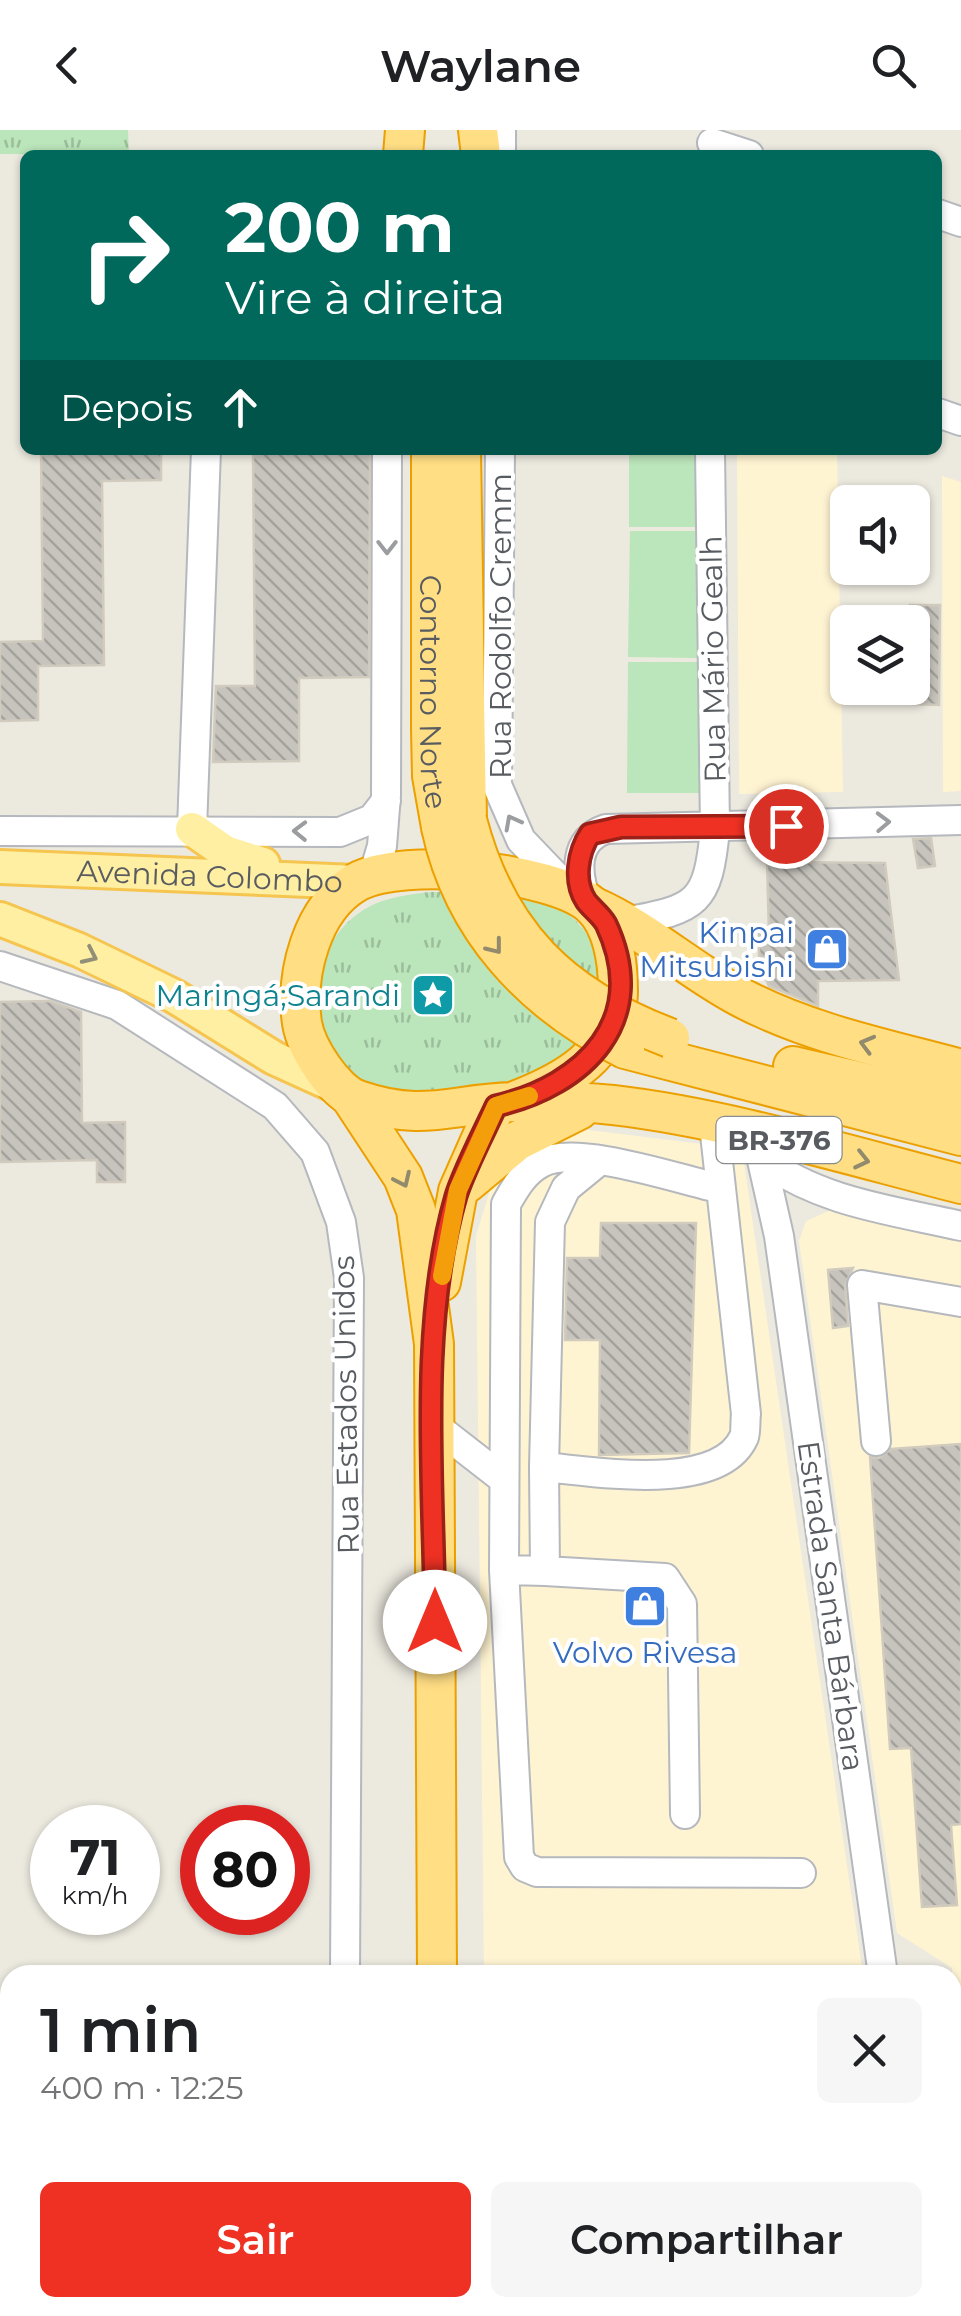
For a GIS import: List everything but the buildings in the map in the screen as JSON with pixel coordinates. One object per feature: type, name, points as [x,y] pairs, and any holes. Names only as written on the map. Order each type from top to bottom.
[{"type":"highway","name":"Contorno Norte","points":[[431,455],[432,776],[445,846],[481,929],[529,985],[576,1024],[625,1049],[961,1136]]},
{"type":"highway","name":"Contorno Norte","points":[[461,455],[462,720],[468,820],[482,866],[508,919],[540,962],[574,992],[625,1021],[670,1038],[961,1105]]},
{"type":"highway","name":"Avenida Colombo","points":[[350,879],[499,872],[538,879],[592,903],[742,998],[804,1026],[961,1069]]},
{"type":"highway","points":[[350,879],[321,924],[300,977],[303,1029],[402,1177],[416,1210],[434,1344]]},
{"type":"highway","points":[[437,1965],[434,1344],[448,1229],[458,1190],[504,1104],[551,1087],[590,1060],[613,1024],[618,1002],[614,953],[606,924],[592,903]]},
{"type":"highway","name":"BR-376","points":[[346,1093],[413,1113],[504,1104],[595,1104],[714,1125],[758,1146],[957,1184]]},
{"type":"highway","points":[[458,1190],[528,1134],[595,1104]]},
{"type":"main road","points":[[192,829],[241,860],[350,879]]},
{"type":"main road","name":"Avenida Colombo","points":[[0,867],[350,879]]},
{"type":"main road","name":"BR-376","points":[[0,919],[174,996],[274,1058],[346,1093]]},
{"type":"street","points":[[192,829],[206,455]]},
{"type":"street","points":[[350,879],[382,846],[386,801],[387,455]]},
{"type":"street","name":"Rua Rodolfo Cremm","points":[[500,455],[498,785],[521,840],[592,903]]},
{"type":"street","name":"Rua Mário Gealh","points":[[592,903],[684,910],[698,900],[711,869],[715,829],[710,455]]},
{"type":"street","points":[[0,830],[340,832],[372,819],[386,801]]},
{"type":"street","points":[[592,903],[582,846],[590,834],[621,827],[715,829],[961,820]]},
{"type":"street","name":"Rua Estados Unidos","points":[[0,966],[117,1006],[275,1106],[315,1152],[342,1222],[350,1278],[345,1965]]},
{"type":"street","points":[[544,1466],[658,1476],[698,1471],[725,1458],[744,1438],[746,1414],[714,1125]]},
{"type":"street","points":[[758,1146],[802,1185],[838,1198],[961,1226]]},
{"type":"street","name":"Estrada Santa Bárbara","points":[[758,1146],[780,1236],[882,1965]]},
{"type":"street","points":[[718,1188],[599,1161],[560,1157],[541,1162],[520,1180],[506,1204],[502,1478],[519,1857],[525,1867],[537,1872],[800,1873]]},
{"type":"street","points":[[545,1571],[550,1222],[566,1188],[599,1161]]},
{"type":"street","points":[[780,1236],[794,1210],[838,1198]]},
{"type":"street","points":[[876,1441],[862,1285],[961,1302]]},
{"type":"street","points":[[434,1426],[502,1478]]},
{"type":"street","points":[[504,1570],[665,1578],[674,1589],[682,1604],[685,1814]]},
{"type":"shaded area","points":[[737,455],[837,455],[838,485],[830,485],[830,585],[839,585],[840,605],[830,605],[830,705],[841,705],[843,792],[739,794]]},
{"type":"shaded area","points":[[942,476],[961,482],[961,791],[943,792]]},
{"type":"shaded area","name":"Volvo Rivesa","points":[[565,1127],[742,1149],[862,1965],[484,1965],[476,1236],[492,1184]]},
{"type":"shaded area","points":[[831,1210],[961,1240],[961,1965],[947,1965],[897,1933],[799,1241],[806,1221]]},
{"type":"green space","points":[[0,130],[128,130],[129,150],[20,150],[20,154],[0,154]]},
{"type":"green space","points":[[629,455],[700,455],[700,527],[629,527]]},
{"type":"green space","points":[[630,531],[701,531],[699,658],[628,657]]},
{"type":"green space","points":[[628,662],[701,662],[700,793],[627,793]]},
{"type":"green space","points":[[430,892],[502,893],[548,903],[568,914],[584,930],[601,969],[597,1011],[587,1039],[550,1067],[487,1093],[458,1096],[390,1091],[356,1077],[339,1060],[320,1018],[321,971],[329,949],[341,929],[367,908],[393,898]]},
{"type":"slow traffic","points":[[442,1276],[458,1190],[496,1106],[529,1096]]},
{"type":"place","name":"Kinpai Mitsubishi","points":[[827,949]]},
{"type":"place","name":"Maringá;Sarandi","points":[[433,995]]},
{"type":"place","name":"Volvo Rivesa","points":[[645,1606]]},
{"type":"route","points":[[435,1622],[434,1344],[448,1229],[458,1190],[496,1106],[551,1087],[590,1060],[613,1024],[618,1002],[614,953],[606,924],[587,902],[582,889],[578,870],[582,846],[590,834],[621,827],[786,826]]}]
